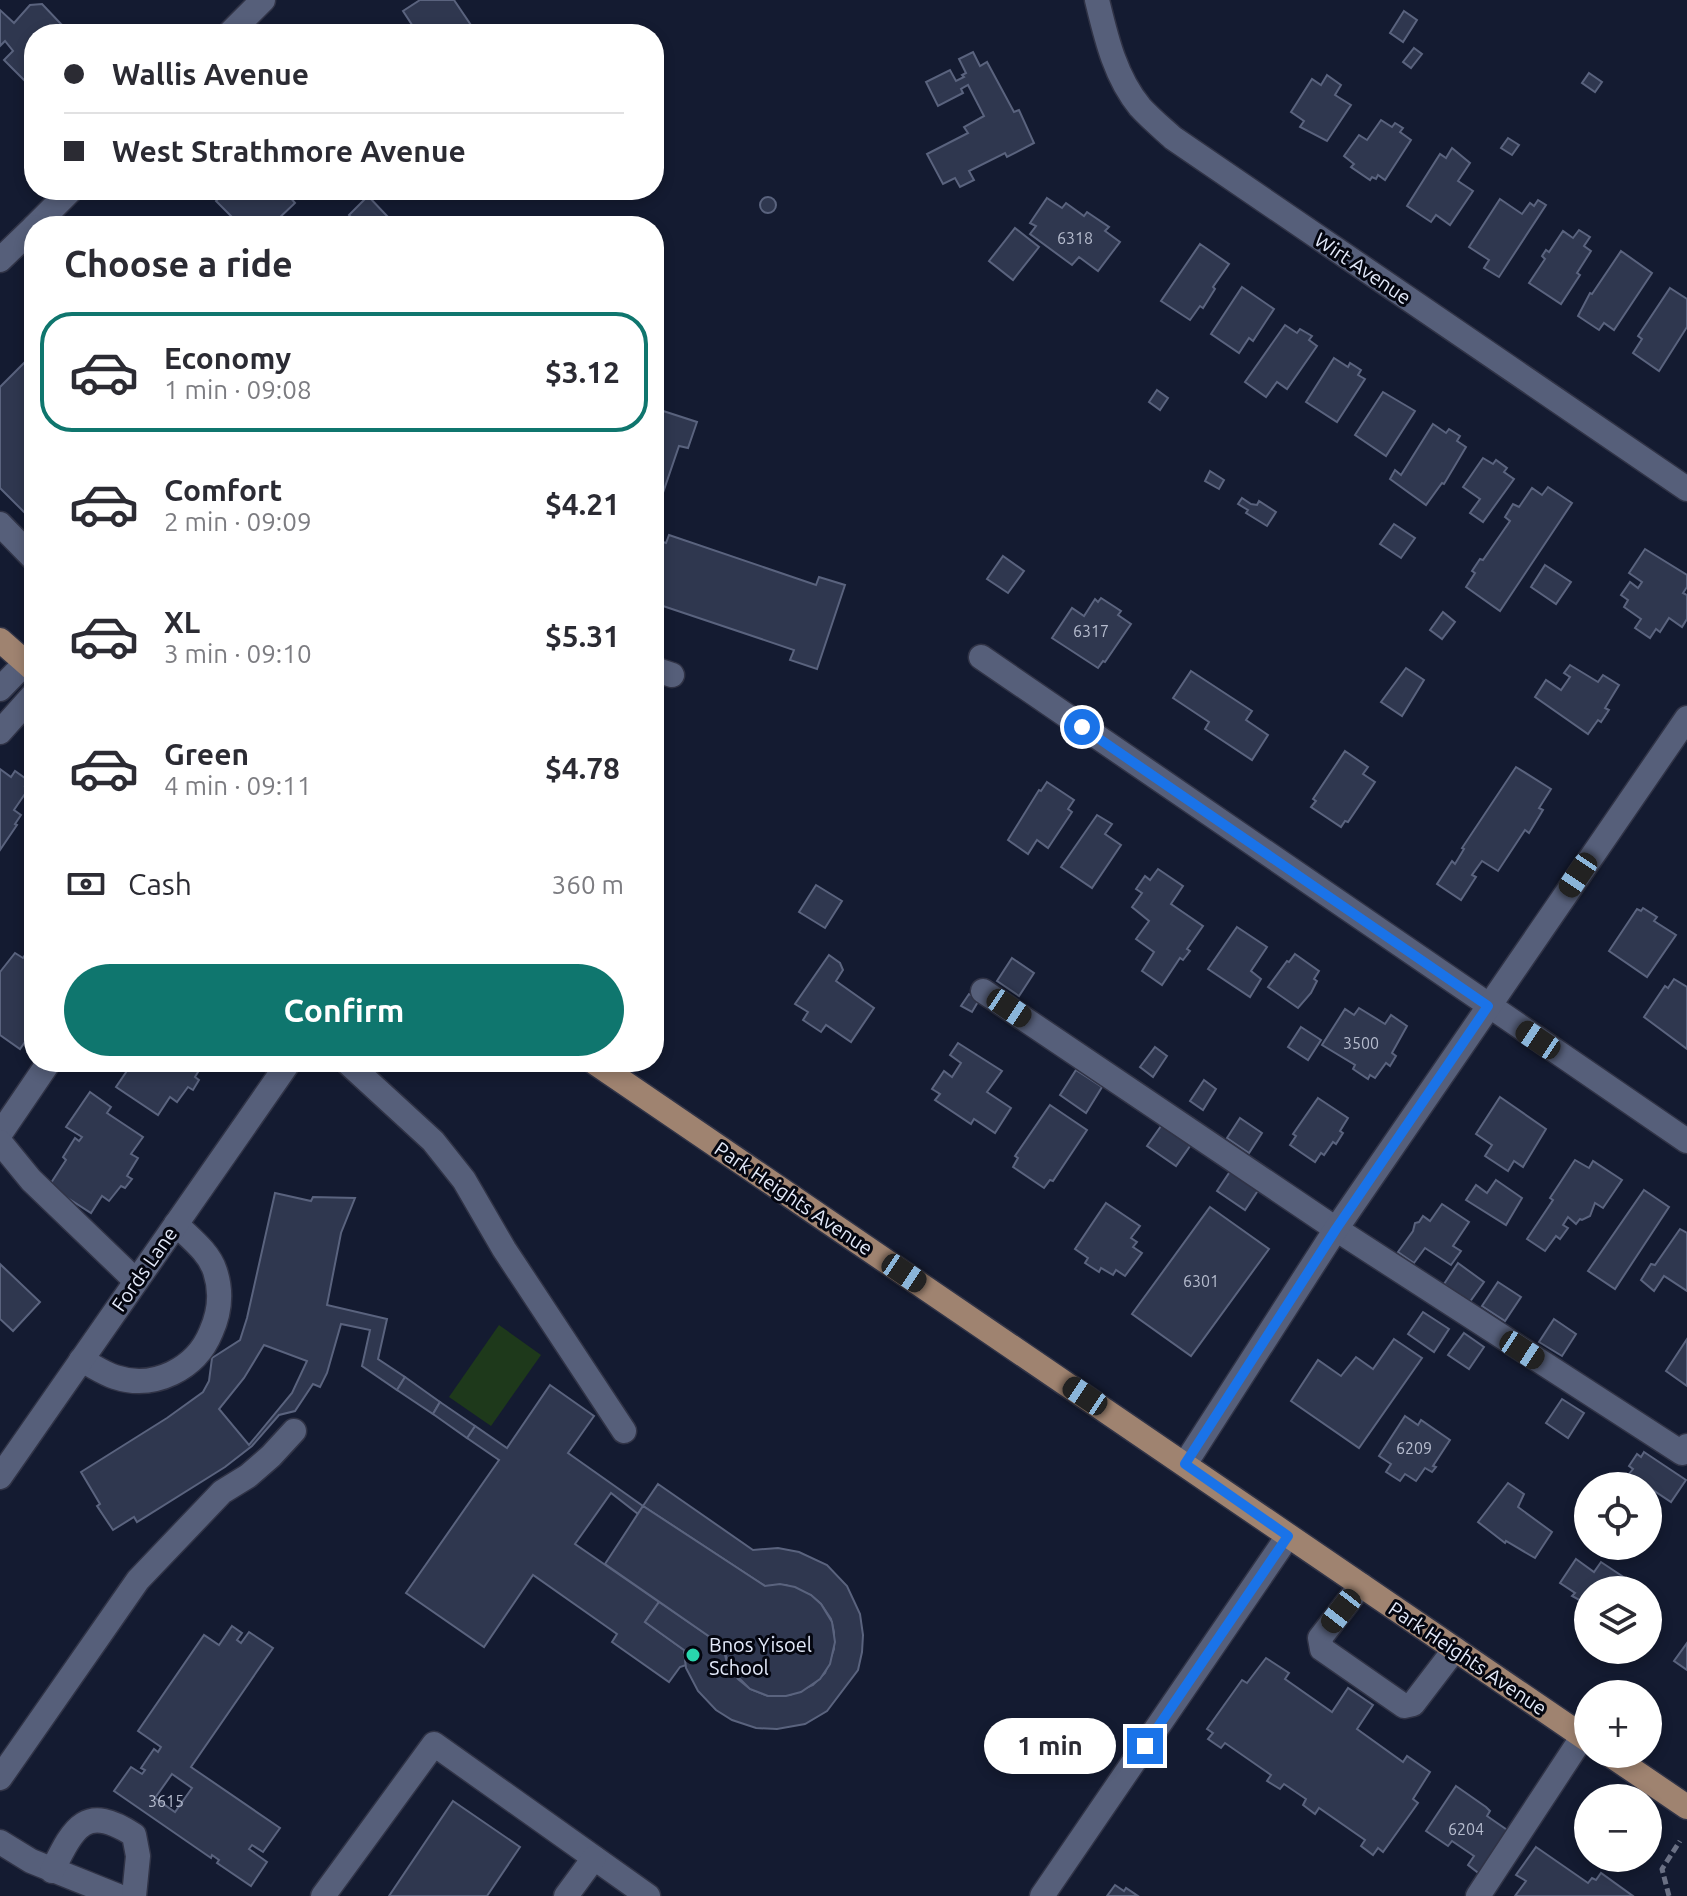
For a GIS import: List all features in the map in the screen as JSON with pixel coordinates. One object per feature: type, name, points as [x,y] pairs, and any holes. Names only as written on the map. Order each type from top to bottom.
[{"type":"main road","points":[[0,640],[24,657]]},
{"type":"main road","name":"Park Heights Avenue","points":[[609,1072],[1574,1730]]},
{"type":"main road","points":[[1630,1768],[1687,1807]]},
{"type":"street","points":[[239,24],[263,0]]},
{"type":"street","name":"Wirt Avenue","points":[[1097,0],[1110,51],[1123,80],[1140,107],[1173,138],[1687,489]]},
{"type":"street","points":[[44,216],[61,200]]},
{"type":"street","points":[[3,252],[24,234]]},
{"type":"street","points":[[0,524],[24,549]]},
{"type":"street","points":[[981,657],[1687,1141]]},
{"type":"street","points":[[0,689],[24,668]]},
{"type":"street","points":[[0,732],[24,705]]},
{"type":"street","points":[[1185,1464],[1336,1229],[1687,718]]},
{"type":"street","points":[[983,991],[1336,1229],[1682,1453],[1687,1446]]},
{"type":"street","points":[[0,1134],[42,1072]]},
{"type":"street","name":"Fords Lane","points":[[0,1477],[282,1072]]},
{"type":"street","points":[[358,1072],[433,1141],[464,1180],[512,1262],[624,1431]]},
{"type":"street","points":[[0,1142],[31,1180],[136,1281]]},
{"type":"street","points":[[81,1360],[116,1377],[155,1379],[174,1373],[192,1362],[205,1346],[219,1308],[220,1289],[215,1269],[205,1253],[176,1224]]},
{"type":"street","points":[[0,1778],[138,1580],[222,1492],[248,1476],[294,1431]]},
{"type":"street","points":[[1042,1896],[1288,1536]]},
{"type":"street","points":[[1361,1585],[1320,1638],[1322,1649],[1404,1706],[1413,1704],[1455,1649]]},
{"type":"street","points":[[323,1896],[434,1744],[648,1896]]},
{"type":"street","points":[[1478,1896],[1574,1754]]},
{"type":"street","points":[[52,1871],[76,1827],[87,1821],[102,1819],[134,1835],[138,1856],[134,1896]]},
{"type":"street","points":[[0,1842],[52,1871],[118,1896]]},
{"type":"street","points":[[566,1896],[594,1858]]},
{"type":"path","points":[[1669,1896],[1662,1869],[1680,1841]]},
{"type":"green space","points":[[499,1325],[541,1355],[491,1426],[449,1397]]},
{"type":"building","points":[[420,0],[454,0],[470,24],[411,24],[403,11]]},
{"type":"building","points":[[42,4],[61,24],[24,24],[24,80],[4,60],[13,51],[5,41],[0,46],[0,10],[14,23],[30,5]]},
{"type":"building","points":[[1404,11],[1417,20],[1403,42],[1390,33]]},
{"type":"building","points":[[1414,48],[1422,54],[1411,68],[1403,62]]},
{"type":"building","points":[[973,52],[980,66],[987,62],[1014,112],[1019,110],[1034,143],[969,171],[974,180],[960,187],[955,178],[943,184],[927,154],[968,133],[964,127],[984,116],[968,85],[961,89],[963,93],[938,106],[926,82],[950,70],[956,81],[964,77],[962,75],[966,73],[959,59]]},
{"type":"building","points":[[1589,73],[1602,82],[1595,92],[1582,83]]},
{"type":"building","points":[[1327,75],[1341,85],[1335,95],[1351,105],[1327,141],[1300,127],[1304,121],[1291,112],[1312,79],[1321,85]]},
{"type":"building","points":[[1381,120],[1392,127],[1395,123],[1403,128],[1400,132],[1411,140],[1385,180],[1378,175],[1370,180],[1351,167],[1354,164],[1344,156],[1359,135],[1367,140]]},
{"type":"building","points":[[1508,138],[1519,145],[1512,155],[1501,148]]},
{"type":"building","points":[[1452,148],[1470,163],[1458,181],[1473,191],[1450,225],[1436,215],[1431,222],[1407,206],[1440,154],[1446,158]]},
{"type":"building","points":[[768,197],[774,199],[774,211],[768,213],[762,211],[760,205],[762,199]]},
{"type":"building","points":[[1047,198],[1062,208],[1066,203],[1084,216],[1087,212],[1109,227],[1105,231],[1120,242],[1098,271],[1079,257],[1072,265],[1030,234],[1036,226],[1030,223]]},
{"type":"building","points":[[1500,199],[1522,214],[1530,203],[1534,206],[1538,200],[1546,205],[1499,277],[1484,268],[1489,260],[1469,247]]},
{"type":"building","points":[[292,200],[295,203],[281,216],[231,216],[216,201]]},
{"type":"building","points":[[364,200],[372,200],[387,216],[350,216]]},
{"type":"building","points":[[1015,228],[1039,247],[1013,280],[989,261]]},
{"type":"building","points":[[1579,230],[1590,237],[1584,246],[1591,251],[1561,304],[1529,283],[1545,259],[1542,256],[1546,250],[1549,252],[1563,231],[1573,238]]},
{"type":"building","points":[[1200,244],[1229,264],[1203,308],[1200,306],[1190,320],[1161,301]]},
{"type":"building","points":[[1621,251],[1652,273],[1614,330],[1604,323],[1599,330],[1578,316],[1590,293]]},
{"type":"building","points":[[1242,287],[1274,309],[1253,341],[1249,338],[1239,353],[1211,334]]},
{"type":"building","points":[[1670,288],[1687,299],[1687,327],[1659,371],[1633,353],[1642,339],[1638,336]]},
{"type":"building","points":[[1285,325],[1297,333],[1300,329],[1312,336],[1309,340],[1317,346],[1287,389],[1277,382],[1266,397],[1245,382]]},
{"type":"building","points":[[1334,358],[1348,367],[1350,363],[1361,370],[1358,375],[1365,379],[1337,422],[1306,402]]},
{"type":"building","points":[[24,363],[24,512],[0,488],[0,387]]},
{"type":"building","points":[[1157,390],[1168,398],[1160,410],[1149,402]]},
{"type":"building","points":[[1383,392],[1415,411],[1386,456],[1355,435]]},
{"type":"building","points":[[664,411],[697,422],[688,448],[679,446],[664,490]]},
{"type":"building","points":[[1433,424],[1446,433],[1449,429],[1460,436],[1457,441],[1466,447],[1444,484],[1426,505],[1390,479],[1395,470],[1401,475]]},
{"type":"building","points":[[1483,458],[1493,464],[1496,460],[1507,468],[1504,472],[1514,479],[1483,522],[1470,513],[1480,499],[1463,487]]},
{"type":"building","points":[[1210,471],[1224,480],[1219,489],[1205,481]]},
{"type":"building","points":[[1548,487],[1572,503],[1500,611],[1466,587],[1475,573],[1472,571],[1510,521],[1505,517],[1513,504],[1519,507],[1532,488],[1542,495]]},
{"type":"building","points":[[1242,498],[1251,504],[1257,505],[1259,501],[1276,512],[1267,526],[1246,513],[1248,510],[1238,504]]},
{"type":"building","points":[[1394,524],[1415,538],[1401,558],[1380,544]]},
{"type":"building","points":[[669,535],[816,585],[819,577],[845,585],[817,669],[790,660],[794,650],[664,606],[666,543]]},
{"type":"building","points":[[1645,549],[1687,575],[1687,587],[1683,593],[1687,595],[1687,619],[1682,627],[1669,618],[1660,632],[1656,629],[1650,638],[1635,628],[1641,619],[1624,607],[1628,600],[1621,595],[1630,582],[1638,588],[1642,582],[1629,573]]},
{"type":"building","points":[[1003,556],[1024,571],[1008,593],[987,579]]},
{"type":"building","points":[[1545,565],[1571,582],[1556,604],[1531,587]]},
{"type":"building","points":[[1101,598],[1121,611],[1118,615],[1131,624],[1098,668],[1052,638],[1072,608],[1084,616],[1095,599],[1098,602]]},
{"type":"building","points":[[1443,612],[1455,622],[1442,639],[1430,630]]},
{"type":"building","points":[[1570,665],[1598,682],[1603,675],[1619,685],[1605,708],[1609,710],[1588,734],[1535,697],[1546,680],[1561,690],[1570,677],[1564,673]]},
{"type":"building","points":[[1406,668],[1424,680],[1402,716],[1381,702]]},
{"type":"building","points":[[1191,671],[1252,711],[1246,720],[1268,735],[1252,760],[1205,729],[1209,722],[1173,698]]},
{"type":"building","points":[[1345,751],[1368,767],[1363,774],[1375,782],[1348,822],[1345,821],[1341,827],[1311,807],[1316,801],[1313,799]]},
{"type":"building","points":[[1516,767],[1551,789],[1539,808],[1543,810],[1529,833],[1525,830],[1498,871],[1482,861],[1461,900],[1437,884],[1452,861],[1455,864],[1462,848]]},
{"type":"building","points":[[0,769],[11,777],[15,771],[24,777],[24,795],[14,810],[21,815],[17,825],[0,850]]},
{"type":"building","points":[[1047,782],[1074,800],[1068,809],[1072,812],[1048,848],[1037,840],[1028,854],[1008,840]]},
{"type":"building","points":[[1097,815],[1112,824],[1105,834],[1121,845],[1092,888],[1061,867]]},
{"type":"building","points":[[1158,869],[1183,886],[1171,904],[1203,926],[1187,949],[1190,951],[1183,960],[1180,958],[1162,985],[1142,971],[1154,952],[1136,939],[1149,921],[1132,907],[1142,893],[1136,889],[1145,876],[1150,880]]},
{"type":"building","points":[[816,885],[842,901],[825,928],[799,912]]},
{"type":"building","points":[[1643,908],[1657,917],[1654,921],[1676,935],[1647,977],[1609,951],[1637,909],[1641,911]]},
{"type":"building","points":[[1237,927],[1267,947],[1251,971],[1261,979],[1250,997],[1208,969]]},
{"type":"building","points":[[15,953],[23,958],[24,1043],[20,1049],[0,1035],[0,972]]},
{"type":"building","points":[[1295,954],[1319,971],[1311,993],[1298,1008],[1268,987]]},
{"type":"building","points":[[829,955],[840,963],[843,970],[836,981],[874,1008],[851,1042],[826,1025],[821,1032],[803,1020],[808,1012],[795,1004]]},
{"type":"building","points":[[1012,958],[1034,973],[1019,996],[997,981]]},
{"type":"building","points":[[1674,979],[1687,987],[1687,1049],[1644,1017],[1665,986],[1668,988]]},
{"type":"building","points":[[969,994],[979,1000],[972,1012],[961,1006]]},
{"type":"building","points":[[1359,1008],[1385,1024],[1391,1015],[1407,1026],[1392,1053],[1396,1056],[1390,1066],[1386,1063],[1375,1078],[1370,1075],[1368,1079],[1353,1069],[1355,1065],[1322,1045],[1345,1009],[1354,1015]]},
{"type":"building","points":[[1301,1027],[1321,1040],[1308,1060],[1288,1047]]},
{"type":"building","points":[[958,1043],[1002,1071],[987,1092],[1011,1108],[995,1133],[974,1119],[971,1124],[935,1100],[940,1094],[932,1089],[944,1071],[952,1077],[961,1063],[950,1055]]},
{"type":"building","points":[[1155,1047],[1167,1056],[1153,1077],[1140,1067]]},
{"type":"building","points":[[1076,1070],[1102,1087],[1086,1113],[1060,1095]]},
{"type":"building","points":[[126,1072],[198,1072],[195,1077],[199,1080],[193,1090],[188,1087],[177,1102],[170,1097],[158,1115],[116,1087]]},
{"type":"building","points":[[1204,1080],[1216,1089],[1203,1110],[1190,1101]]},
{"type":"building","points":[[90,1092],[111,1107],[107,1113],[143,1137],[131,1154],[138,1158],[127,1176],[132,1179],[125,1188],[121,1186],[109,1201],[102,1196],[91,1213],[49,1186],[66,1160],[63,1157],[75,1138],[79,1141],[82,1137],[66,1127]]},
{"type":"building","points":[[1500,1097],[1546,1129],[1523,1167],[1514,1161],[1508,1171],[1485,1156],[1492,1145],[1476,1134]]},
{"type":"building","points":[[1318,1098],[1348,1118],[1336,1144],[1333,1142],[1315,1162],[1290,1145],[1296,1136],[1293,1134]]},
{"type":"building","points":[[1050,1105],[1087,1130],[1053,1181],[1050,1180],[1044,1188],[1013,1167],[1018,1158],[1015,1156]]},
{"type":"building","points":[[1240,1118],[1262,1133],[1249,1153],[1227,1138]]},
{"type":"building","points":[[1166,1119],[1195,1139],[1176,1166],[1147,1146]]},
{"type":"building","points":[[1575,1160],[1589,1168],[1593,1161],[1622,1180],[1603,1208],[1595,1203],[1590,1216],[1576,1224],[1568,1217],[1563,1225],[1568,1228],[1560,1239],[1556,1236],[1545,1251],[1527,1239]]},
{"type":"building","points":[[1235,1164],[1263,1183],[1245,1210],[1217,1191]]},
{"type":"building","points":[[1496,1180],[1522,1198],[1506,1225],[1466,1200],[1476,1185],[1487,1193]]},
{"type":"building","points":[[1644,1190],[1669,1207],[1615,1289],[1588,1271]]},
{"type":"building","points":[[275,1193],[311,1201],[313,1197],[355,1198],[341,1233],[327,1305],[387,1319],[378,1359],[405,1377],[397,1390],[362,1366],[370,1330],[341,1324],[320,1387],[313,1384],[295,1411],[279,1415],[252,1446],[225,1467],[137,1522],[134,1517],[113,1530],[97,1506],[100,1504],[81,1472],[203,1392],[209,1381],[212,1358],[240,1340]],"holes":[[[264,1345],[307,1361],[292,1393],[249,1445],[219,1409],[244,1378]]]},
{"type":"building","points":[[1106,1203],[1140,1226],[1131,1238],[1137,1242],[1133,1247],[1142,1253],[1125,1276],[1116,1270],[1113,1275],[1101,1268],[1099,1272],[1085,1263],[1088,1258],[1075,1249]]},
{"type":"building","points":[[1442,1204],[1469,1222],[1453,1246],[1461,1251],[1451,1265],[1425,1248],[1414,1263],[1398,1252],[1415,1223],[1423,1216],[1430,1221]]},
{"type":"building","points":[[1210,1207],[1269,1249],[1191,1356],[1132,1314]]},
{"type":"building","points":[[1680,1229],[1687,1233],[1687,1291],[1664,1276],[1654,1291],[1641,1280]]},
{"type":"building","points":[[1458,1263],[1484,1282],[1469,1303],[1444,1284]]},
{"type":"building","points":[[0,1264],[40,1302],[13,1331],[0,1319]]},
{"type":"building","points":[[1498,1282],[1521,1297],[1505,1321],[1482,1306]]},
{"type":"building","points":[[1423,1312],[1449,1329],[1434,1352],[1408,1334]]},
{"type":"building","points":[[1554,1319],[1576,1334],[1562,1356],[1539,1342]]},
{"type":"building","points":[[1464,1333],[1484,1347],[1469,1369],[1448,1355]]},
{"type":"building","points":[[1394,1339],[1422,1358],[1359,1448],[1291,1401],[1318,1360],[1341,1376],[1356,1357],[1373,1369]]},
{"type":"building","points":[[1687,1339],[1687,1386],[1666,1371]]},
{"type":"building","points":[[405,1377],[440,1402],[433,1414],[397,1390]]},
{"type":"building","points":[[550,1385],[594,1416],[568,1453],[643,1506],[638,1514],[611,1493],[575,1544],[659,1602],[645,1622],[684,1650],[686,1665],[680,1667],[669,1682],[612,1642],[617,1634],[533,1575],[484,1647],[406,1593],[499,1460],[467,1438],[475,1426],[507,1448]]},
{"type":"building","points":[[1562,1399],[1584,1413],[1568,1438],[1546,1423]]},
{"type":"building","points":[[440,1402],[475,1426],[467,1438],[433,1414]]},
{"type":"building","points":[[1405,1416],[1418,1425],[1421,1420],[1450,1440],[1432,1472],[1425,1468],[1416,1481],[1405,1474],[1400,1481],[1386,1472],[1391,1464],[1379,1456]]},
{"type":"building","points":[[1644,1452],[1686,1480],[1671,1502],[1662,1496],[1662,1472],[1631,1472],[1633,1469],[1629,1466],[1637,1454],[1641,1457]]},
{"type":"building","points":[[1508,1483],[1524,1494],[1518,1507],[1552,1532],[1535,1558],[1505,1543],[1478,1522]]},
{"type":"building","points":[[658,1484],[753,1550],[778,1548],[799,1552],[827,1565],[847,1586],[860,1614],[862,1652],[858,1670],[827,1711],[805,1724],[777,1729],[756,1728],[732,1720],[716,1710],[698,1691],[686,1668],[684,1650],[645,1622],[659,1602],[723,1646],[727,1663],[738,1679],[750,1689],[768,1696],[790,1695],[813,1685],[825,1673],[834,1649],[831,1619],[811,1595],[786,1585],[765,1586],[643,1506]]},
{"type":"building","points":[[643,1506],[765,1586],[780,1584],[795,1587],[821,1604],[832,1622],[835,1642],[830,1664],[820,1679],[801,1692],[786,1696],[768,1696],[750,1689],[730,1669],[723,1646],[605,1564]]},
{"type":"building","points":[[1575,1560],[1594,1572],[1601,1562],[1622,1576],[1574,1576],[1574,1592],[1560,1583]]},
{"type":"building","points":[[232,1626],[242,1633],[237,1640],[241,1643],[249,1632],[273,1648],[191,1767],[280,1828],[263,1852],[252,1845],[249,1849],[267,1862],[251,1886],[217,1863],[219,1860],[212,1855],[211,1858],[114,1791],[131,1767],[142,1774],[145,1770],[141,1768],[154,1749],[158,1752],[161,1747],[138,1731],[204,1635],[219,1645]],"holes":[[[172,1774],[192,1788],[175,1812],[155,1798]]]},
{"type":"building","points":[[1687,1643],[1687,1670],[1674,1661]]},
{"type":"building","points":[[1266,1658],[1289,1673],[1285,1679],[1332,1712],[1348,1688],[1373,1705],[1357,1729],[1403,1762],[1407,1756],[1430,1772],[1413,1799],[1418,1803],[1383,1852],[1378,1848],[1373,1855],[1361,1846],[1365,1840],[1319,1808],[1315,1814],[1303,1805],[1306,1799],[1284,1784],[1280,1789],[1267,1781],[1271,1775],[1225,1743],[1221,1748],[1208,1739],[1213,1733],[1207,1729],[1242,1680],[1247,1683]]},
{"type":"building","points":[[1456,1786],[1486,1807],[1490,1811],[1487,1816],[1513,1834],[1481,1875],[1468,1865],[1474,1856],[1452,1841],[1448,1846],[1426,1831]]},
{"type":"building","points":[[453,1801],[520,1847],[487,1896],[389,1896]]},
{"type":"building","points":[[1536,1847],[1588,1883],[1592,1878],[1596,1880],[1601,1873],[1633,1896],[1515,1896],[1526,1881],[1516,1875]]},
{"type":"building","points":[[1115,1885],[1124,1891],[1126,1888],[1138,1896],[1107,1896]]},
{"type":"place","name":"Bnos Yisoel School","points":[[693,1655]]},
{"type":"route","points":[[1082,727],[1488,1006],[1336,1229],[1185,1464],[1288,1536],[1145,1746]]}]
